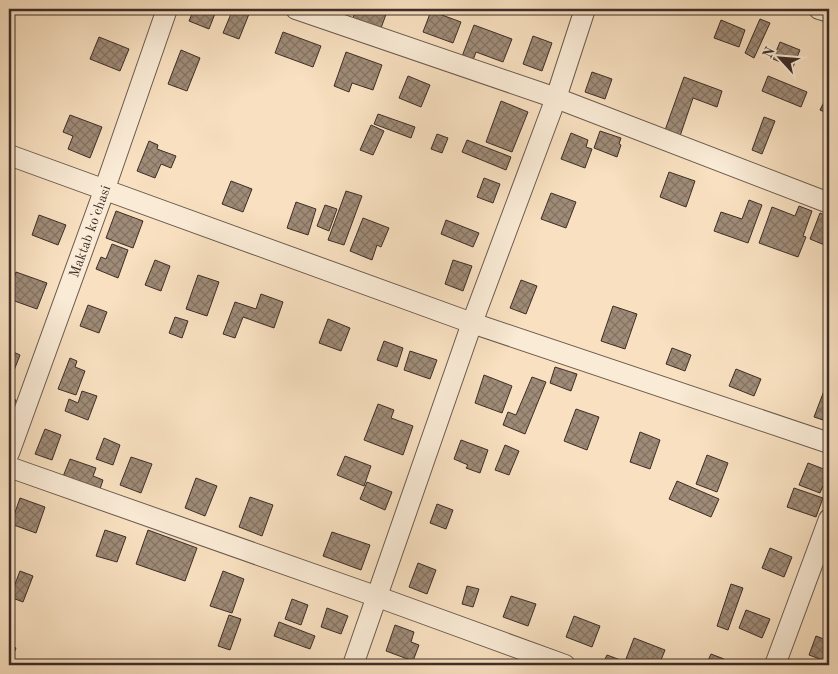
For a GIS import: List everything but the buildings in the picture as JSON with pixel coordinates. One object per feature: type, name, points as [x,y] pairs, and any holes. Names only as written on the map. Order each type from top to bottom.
[{"type":"street","name":"Maktab ko'chasi","points":[[9,453],[104,191],[167,9]]},
{"type":"street","points":[[296,9],[556,98],[829,203]]},
{"type":"street","points":[[353,665],[472,323],[556,98],[585,9]]},
{"type":"street","points":[[820,9],[829,12]]},
{"type":"street","points":[[9,155],[472,323],[829,443]]},
{"type":"street","points":[[9,467],[565,665]]},
{"type":"street","points":[[775,665],[829,519]]}]
